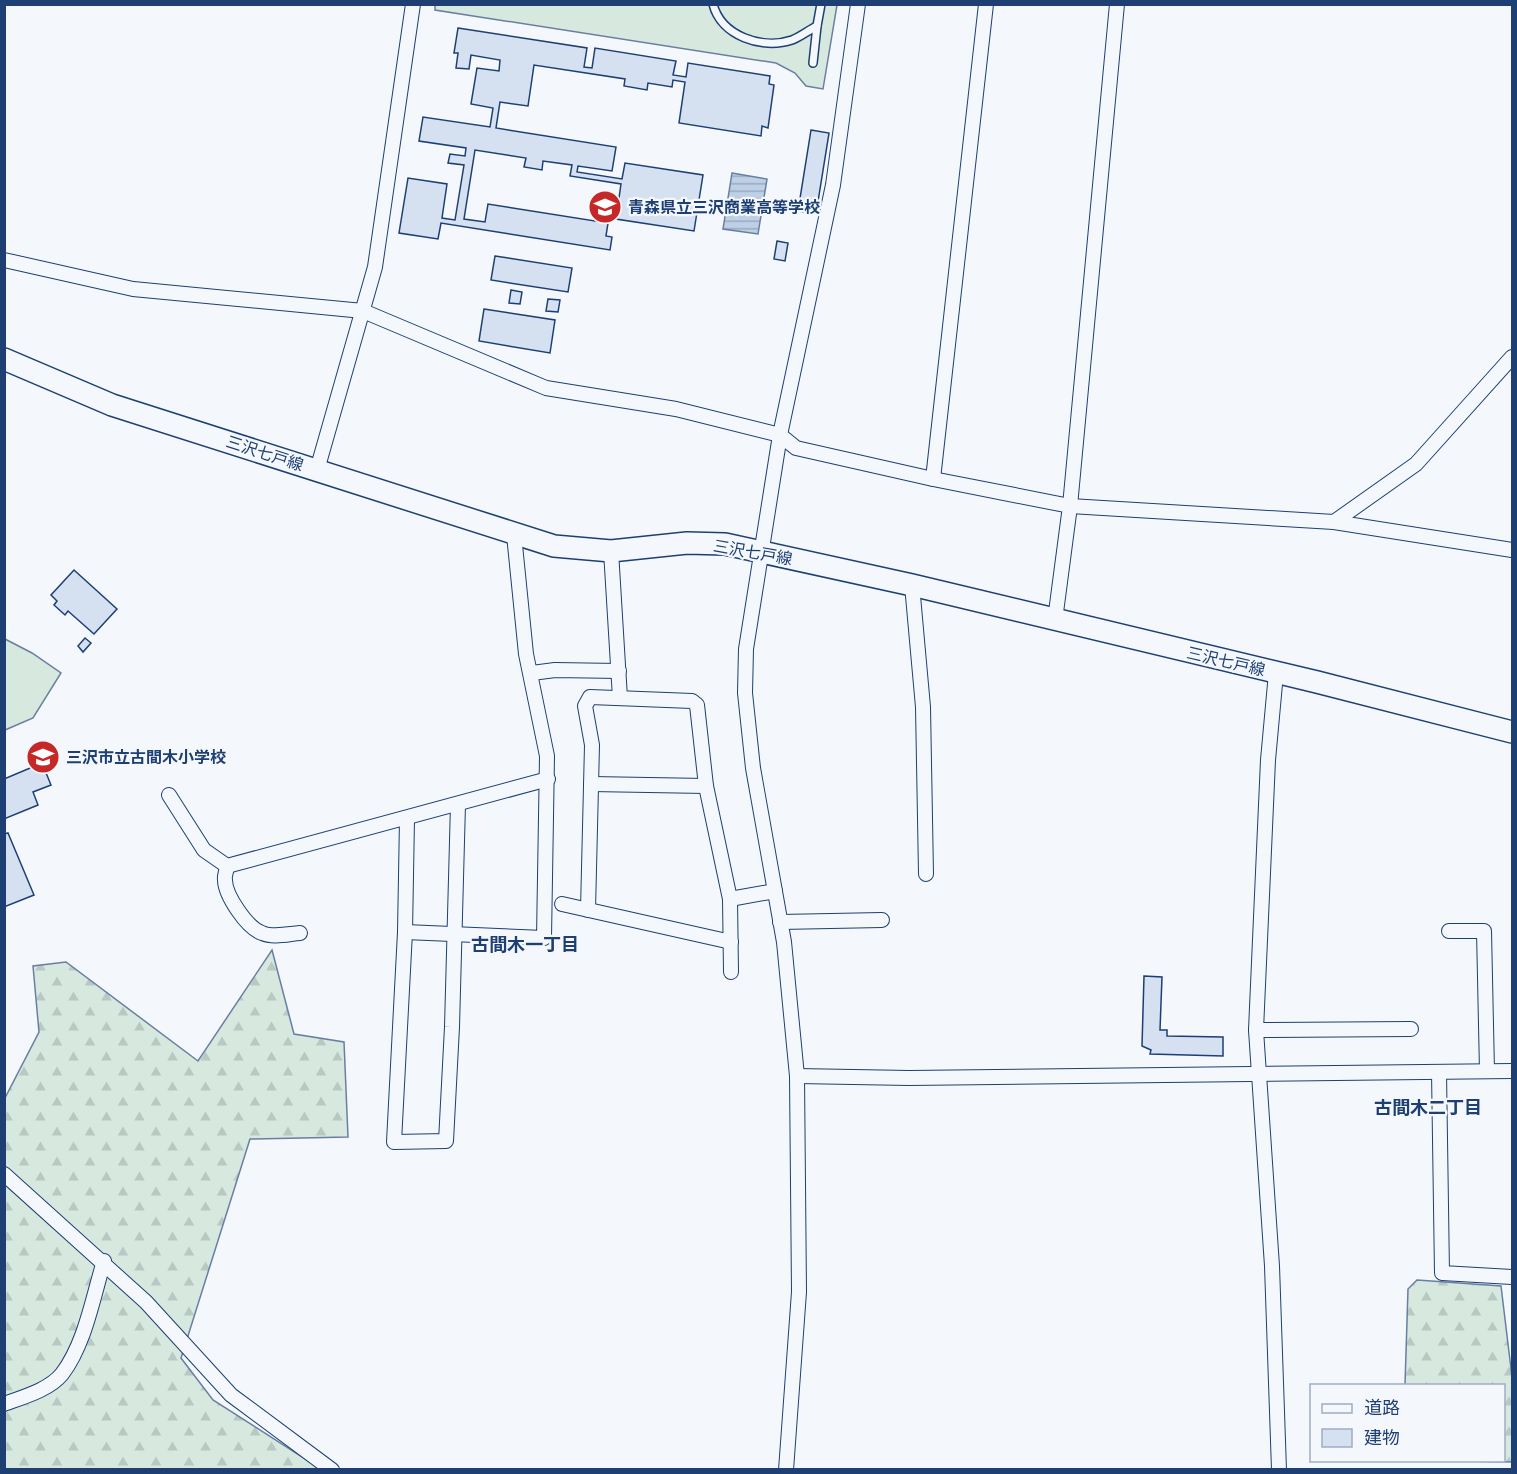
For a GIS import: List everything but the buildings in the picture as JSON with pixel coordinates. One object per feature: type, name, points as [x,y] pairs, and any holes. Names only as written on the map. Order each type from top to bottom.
[{"type":"main road","name":"三沢七戸線","points":[[4,359],[112,405],[514,536],[554,546],[611,551],[687,543],[725,544],[912,585],[1512,732]]},
{"type":"street","points":[[317,470],[375,267],[413,4]]},
{"type":"street","points":[[786,1470],[799,1292],[797,1076],[794,1024],[780,922],[753,768],[745,693],[746,649],[780,435],[833,184],[858,4]]},
{"type":"street","points":[[933,479],[986,4]]},
{"type":"street","points":[[1055,620],[1070,506],[1117,4]]},
{"type":"street","points":[[4,260],[133,289],[363,311],[546,388],[676,409],[780,435],[796,448],[933,479],[1070,506],[1334,522],[1512,550]]},
{"type":"street","points":[[1334,522],[1416,464],[1512,357]]},
{"type":"street","points":[[405,932],[544,938],[547,756],[532,673],[526,654],[514,536]]},
{"type":"street","points":[[611,551],[621,698]]},
{"type":"street","points":[[912,585],[923,707],[926,874]]},
{"type":"street","points":[[532,673],[555,669],[619,671]]},
{"type":"street","points":[[1276,673],[1268,760],[1256,1030],[1257,1074],[1272,1266],[1279,1470],[1282,1470]]},
{"type":"street","points":[[588,910],[592,745],[585,706],[590,697],[692,701],[697,705],[706,786],[730,899],[731,972]]},
{"type":"street","points":[[169,795],[204,850],[227,866],[548,779]]},
{"type":"street","points":[[591,784],[706,786]]},
{"type":"street","points":[[407,819],[405,932],[394,1142],[446,1141],[458,804]]},
{"type":"street","points":[[227,866],[225,880],[230,900],[252,926],[260,933],[271,936],[300,933]]},
{"type":"street","points":[[730,899],[775,891]]},
{"type":"street","points":[[562,904],[730,942]]},
{"type":"street","points":[[780,922],[882,920]]},
{"type":"street","points":[[1449,931],[1484,931],[1487,1071]]},
{"type":"street","points":[[1256,1030],[1411,1029]]},
{"type":"street","points":[[797,1076],[909,1078],[1512,1071]]},
{"type":"street","points":[[1438,1072],[1442,1273],[1512,1276]]},
{"type":"street","points":[[4,1174],[104,1261],[146,1302],[231,1395],[332,1470]]},
{"type":"street","points":[[4,1404],[42,1389],[61,1375],[79,1342],[104,1261]]},
{"type":"lane","points":[[713,4],[728,29],[746,39],[771,43],[792,40],[817,26]]},
{"type":"lane","points":[[813,63],[821,4]]},
{"type":"green space","points":[[435,4],[837,5],[823,89],[806,86],[795,73],[776,63],[435,10]]},
{"type":"green space","points":[[5,639],[32,653],[61,673],[33,718],[5,730]]},
{"type":"green space","points":[[272,950],[294,1034],[344,1042],[348,1137],[250,1139],[181,1358],[213,1400],[321,1469],[5,1469],[4,1100],[39,1032],[33,966],[66,962],[198,1061]]},
{"type":"green space","points":[[1417,1280],[1501,1286],[1512,1377],[1512,1462],[1505,1462],[1505,1384],[1405,1384],[1408,1289]]},
{"type":"water","points":[[732,173],[767,179],[758,234],[723,229]]},
{"type":"place","name":"青森県立三沢商業高等学校","points":[[605,207]]},
{"type":"place","name":"三沢市立古間木小学校","points":[[43,757]]},
{"type":"district","name":"古間木一丁目","points":[[525,945]]},
{"type":"district","name":"古間木二丁目","points":[[1428,1108]]}]
